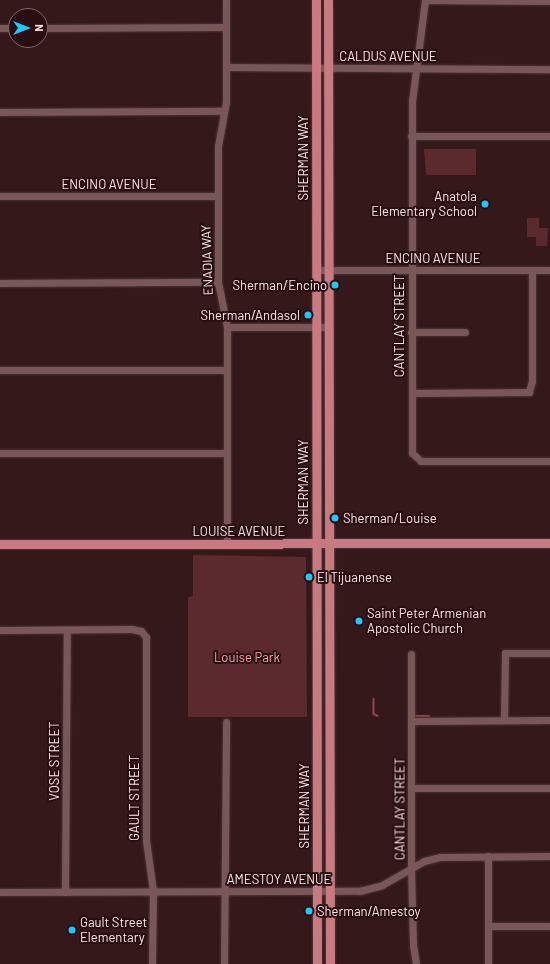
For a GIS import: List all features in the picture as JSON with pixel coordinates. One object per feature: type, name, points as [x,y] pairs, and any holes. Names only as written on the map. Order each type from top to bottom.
[{"type":"main road","name":"SHERMAN WAY","points":[[316,0],[317,964]]},
{"type":"main road","name":"SHERMAN WAY","points":[[328,0],[330,964]]},
{"type":"main road","name":"LOUISE AVENUE","points":[[0,544],[550,543]]},
{"type":"street","name":"ENADIA WAY","points":[[226,0],[224,112],[218,146],[218,282],[227,327],[227,544]]},
{"type":"street","points":[[425,0],[550,1]]},
{"type":"street","name":"CANTLAY STREET","points":[[425,0],[416,68],[411,136],[412,450],[415,459],[420,461],[550,461]]},
{"type":"street","points":[[48,28],[226,27]]},
{"type":"street","name":"CALDUS AVENUE","points":[[226,67],[550,69]]},
{"type":"street","points":[[0,112],[224,112]]},
{"type":"street","points":[[411,136],[550,136]]},
{"type":"street","name":"ENCINO AVENUE","points":[[0,196],[218,196]]},
{"type":"street","name":"ENCINO AVENUE","points":[[316,270],[550,270]]},
{"type":"street","points":[[412,394],[529,392],[532,381],[532,270]]},
{"type":"street","points":[[0,283],[218,282]]},
{"type":"street","points":[[227,327],[329,327]]},
{"type":"street","points":[[411,332],[465,332]]},
{"type":"street","points":[[0,370],[226,370]]},
{"type":"street","points":[[0,453],[227,453]]},
{"type":"street","name":"GAULT STREET","points":[[67,630],[132,629],[144,633],[148,648],[146,840],[153,892],[152,964]]},
{"type":"street","points":[[0,630],[67,630]]},
{"type":"street","name":"VOSE STREET","points":[[65,892],[67,630]]},
{"type":"street","points":[[504,720],[505,653],[550,653]]},
{"type":"street","name":"CANTLAY STREET","points":[[411,654],[411,868],[413,945],[416,964]]},
{"type":"street","points":[[412,721],[550,720]]},
{"type":"street","points":[[224,964],[226,722]]},
{"type":"street","points":[[412,788],[550,788]]},
{"type":"street","name":"AMESTOY AVENUE","points":[[0,892],[367,890],[387,882],[424,861],[444,856],[550,856]]},
{"type":"street","points":[[488,856],[488,964]]},
{"type":"street","points":[[488,926],[550,926]]},
{"type":"green space","points":[[424,149],[476,149],[476,175],[426,175]]},
{"type":"green space","points":[[527,218],[539,218],[539,228],[548,228],[547,246],[536,246],[536,237],[527,237]]},
{"type":"green space","name":"Louise Park","points":[[193,555],[306,557],[307,717],[188,717],[188,597],[193,596]]},
{"type":"waterway","points":[[374,699],[374,714],[378,716]]},
{"type":"waterway","points":[[413,716],[429,716]]},
{"type":"place","name":"Anatola Elementary School","points":[[485,204]]},
{"type":"place","name":"Sherman/Encino","points":[[335,285]]},
{"type":"place","name":"Sherman/Andasol","points":[[308,315]]},
{"type":"place","name":"Sherman/Louise","points":[[335,518]]},
{"type":"place","name":"El Tijuanense","points":[[309,577]]},
{"type":"place","name":"Saint Peter Armenian Apostolic Church","points":[[359,621]]},
{"type":"place","name":"Sherman/Amestoy","points":[[309,911]]},
{"type":"place","name":"Gault Street Elementary","points":[[72,930]]}]
